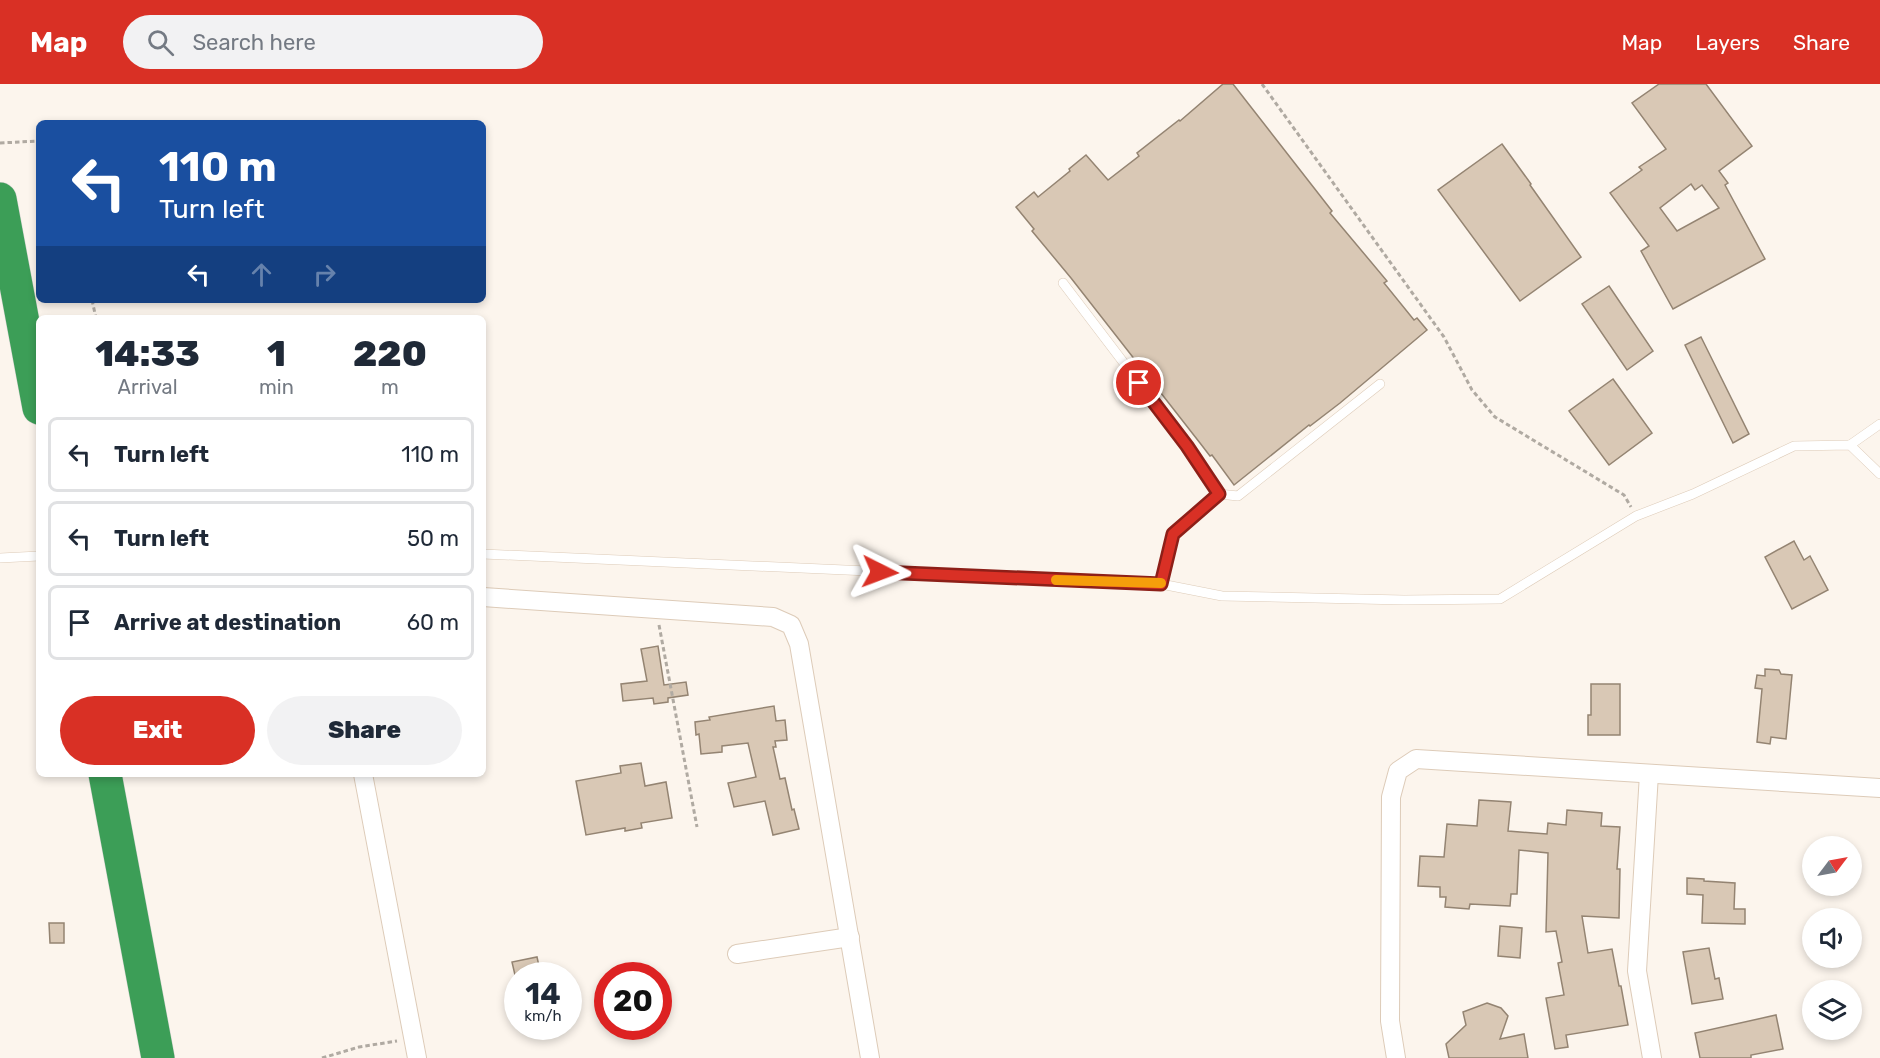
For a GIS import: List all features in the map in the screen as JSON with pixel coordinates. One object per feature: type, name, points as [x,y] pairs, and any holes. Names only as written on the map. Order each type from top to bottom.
[{"type":"highway","points":[[0,199],[36,392]]},
{"type":"highway","points":[[106,777],[158,1058]]},
{"type":"street","points":[[486,597],[773,617],[791,625],[799,644],[870,1058]]},
{"type":"street","points":[[1396,1058],[1390,1021],[1391,797],[1398,771],[1416,759],[1880,788]]},
{"type":"street","points":[[1649,774],[1637,971],[1652,1058]]},
{"type":"street","points":[[364,777],[417,1058]]},
{"type":"street","points":[[737,954],[850,938]]},
{"type":"lane","points":[[1063,283],[1187,446],[1219,494]]},
{"type":"lane","points":[[1161,584],[1173,534],[1219,494],[1238,496],[1380,384]]},
{"type":"lane","points":[[486,554],[1161,584],[1222,596],[1404,600],[1500,599],[1636,516],[1693,494],[1794,446],[1850,445],[1880,423]]},
{"type":"lane","points":[[1850,445],[1880,474]]},
{"type":"lane","points":[[0,558],[36,556]]},
{"type":"path","points":[[1262,84],[1444,337],[1472,390],[1495,417],[1624,495],[1636,516]]},
{"type":"path","points":[[0,143],[36,141]]},
{"type":"path","points":[[656,608],[697,827]]},
{"type":"path","points":[[322,1058],[359,1047],[414,1039]]},
{"type":"building","points":[[1223,84],[1233,84],[1332,211],[1330,213],[1387,281],[1384,283],[1414,320],[1417,318],[1427,330],[1340,403],[1234,485],[1032,231],[1034,229],[1016,207],[1034,192],[1038,197],[1086,155],[1108,180],[1139,156],[1137,153],[1180,121]]},
{"type":"building","points":[[1659,84],[1706,84],[1752,146],[1719,171],[1728,183],[1725,185],[1765,259],[1673,309],[1641,251],[1649,246],[1610,193],[1642,170],[1639,167],[1666,149],[1632,103]],"holes":[[[1691,184],[1695,190],[1702,185],[1719,208],[1677,231],[1660,208]]]},
{"type":"building","points":[[1502,144],[1581,257],[1520,301],[1438,190]]},
{"type":"building","points":[[1609,286],[1653,351],[1627,370],[1582,304]]},
{"type":"building","points":[[1701,337],[1749,434],[1733,443],[1685,345]]},
{"type":"building","points":[[1613,379],[1652,433],[1609,465],[1569,411]]},
{"type":"building","points":[[1794,541],[1804,560],[1810,556],[1828,590],[1792,609],[1765,557]]},
{"type":"building","points":[[658,646],[664,685],[686,682],[688,695],[668,698],[668,702],[654,704],[653,698],[623,701],[621,684],[647,681],[641,649]]},
{"type":"building","points":[[1765,669],[1779,670],[1781,674],[1792,675],[1786,739],[1771,737],[1770,744],[1757,742],[1762,689],[1755,688],[1757,675],[1765,676]]},
{"type":"building","points":[[1591,684],[1620,684],[1620,735],[1588,735],[1588,715],[1591,715]]},
{"type":"building","points":[[774,706],[776,721],[785,720],[787,740],[775,741],[776,747],[773,747],[780,779],[785,778],[799,829],[773,835],[765,801],[734,807],[728,783],[756,777],[748,743],[722,746],[722,752],[701,754],[695,722],[710,720],[709,717]]},
{"type":"building","points":[[641,763],[645,786],[666,782],[672,818],[641,823],[642,828],[625,831],[625,828],[586,835],[576,781],[621,773],[620,766]]},
{"type":"building","points":[[1479,800],[1511,802],[1508,831],[1547,834],[1548,823],[1566,825],[1567,810],[1602,813],[1601,826],[1620,827],[1617,869],[1620,869],[1619,918],[1582,916],[1588,953],[1612,949],[1628,1025],[1566,1035],[1568,1047],[1555,1049],[1546,998],[1564,995],[1558,963],[1562,962],[1556,931],[1546,932],[1548,853],[1519,850],[1517,894],[1511,894],[1510,906],[1470,904],[1469,909],[1445,907],[1446,897],[1440,897],[1440,887],[1418,886],[1420,856],[1444,857],[1447,824],[1477,826]]},
{"type":"building","points":[[1687,878],[1735,883],[1734,909],[1745,909],[1745,924],[1702,923],[1703,895],[1687,894]]},
{"type":"building","points":[[49,923],[64,923],[64,943],[50,943]]},
{"type":"building","points":[[1500,926],[1522,928],[1520,958],[1498,956]]},
{"type":"building","points":[[1709,948],[1715,979],[1719,978],[1723,999],[1692,1004],[1683,952]]},
{"type":"building","points":[[537,957],[538,962],[512,962]]},
{"type":"building","points":[[1487,1003],[1501,1008],[1508,1016],[1500,1039],[1524,1034],[1528,1058],[1449,1058],[1446,1044],[1466,1025],[1463,1012]]},
{"type":"building","points":[[1776,1015],[1783,1049],[1751,1055],[1751,1058],[1700,1058],[1695,1033]]},
{"type":"slow traffic","points":[[1056,580],[1161,583]]},
{"type":"route","points":[[880,572],[1161,584],[1173,534],[1219,494],[1187,446],[1139,383]]}]
